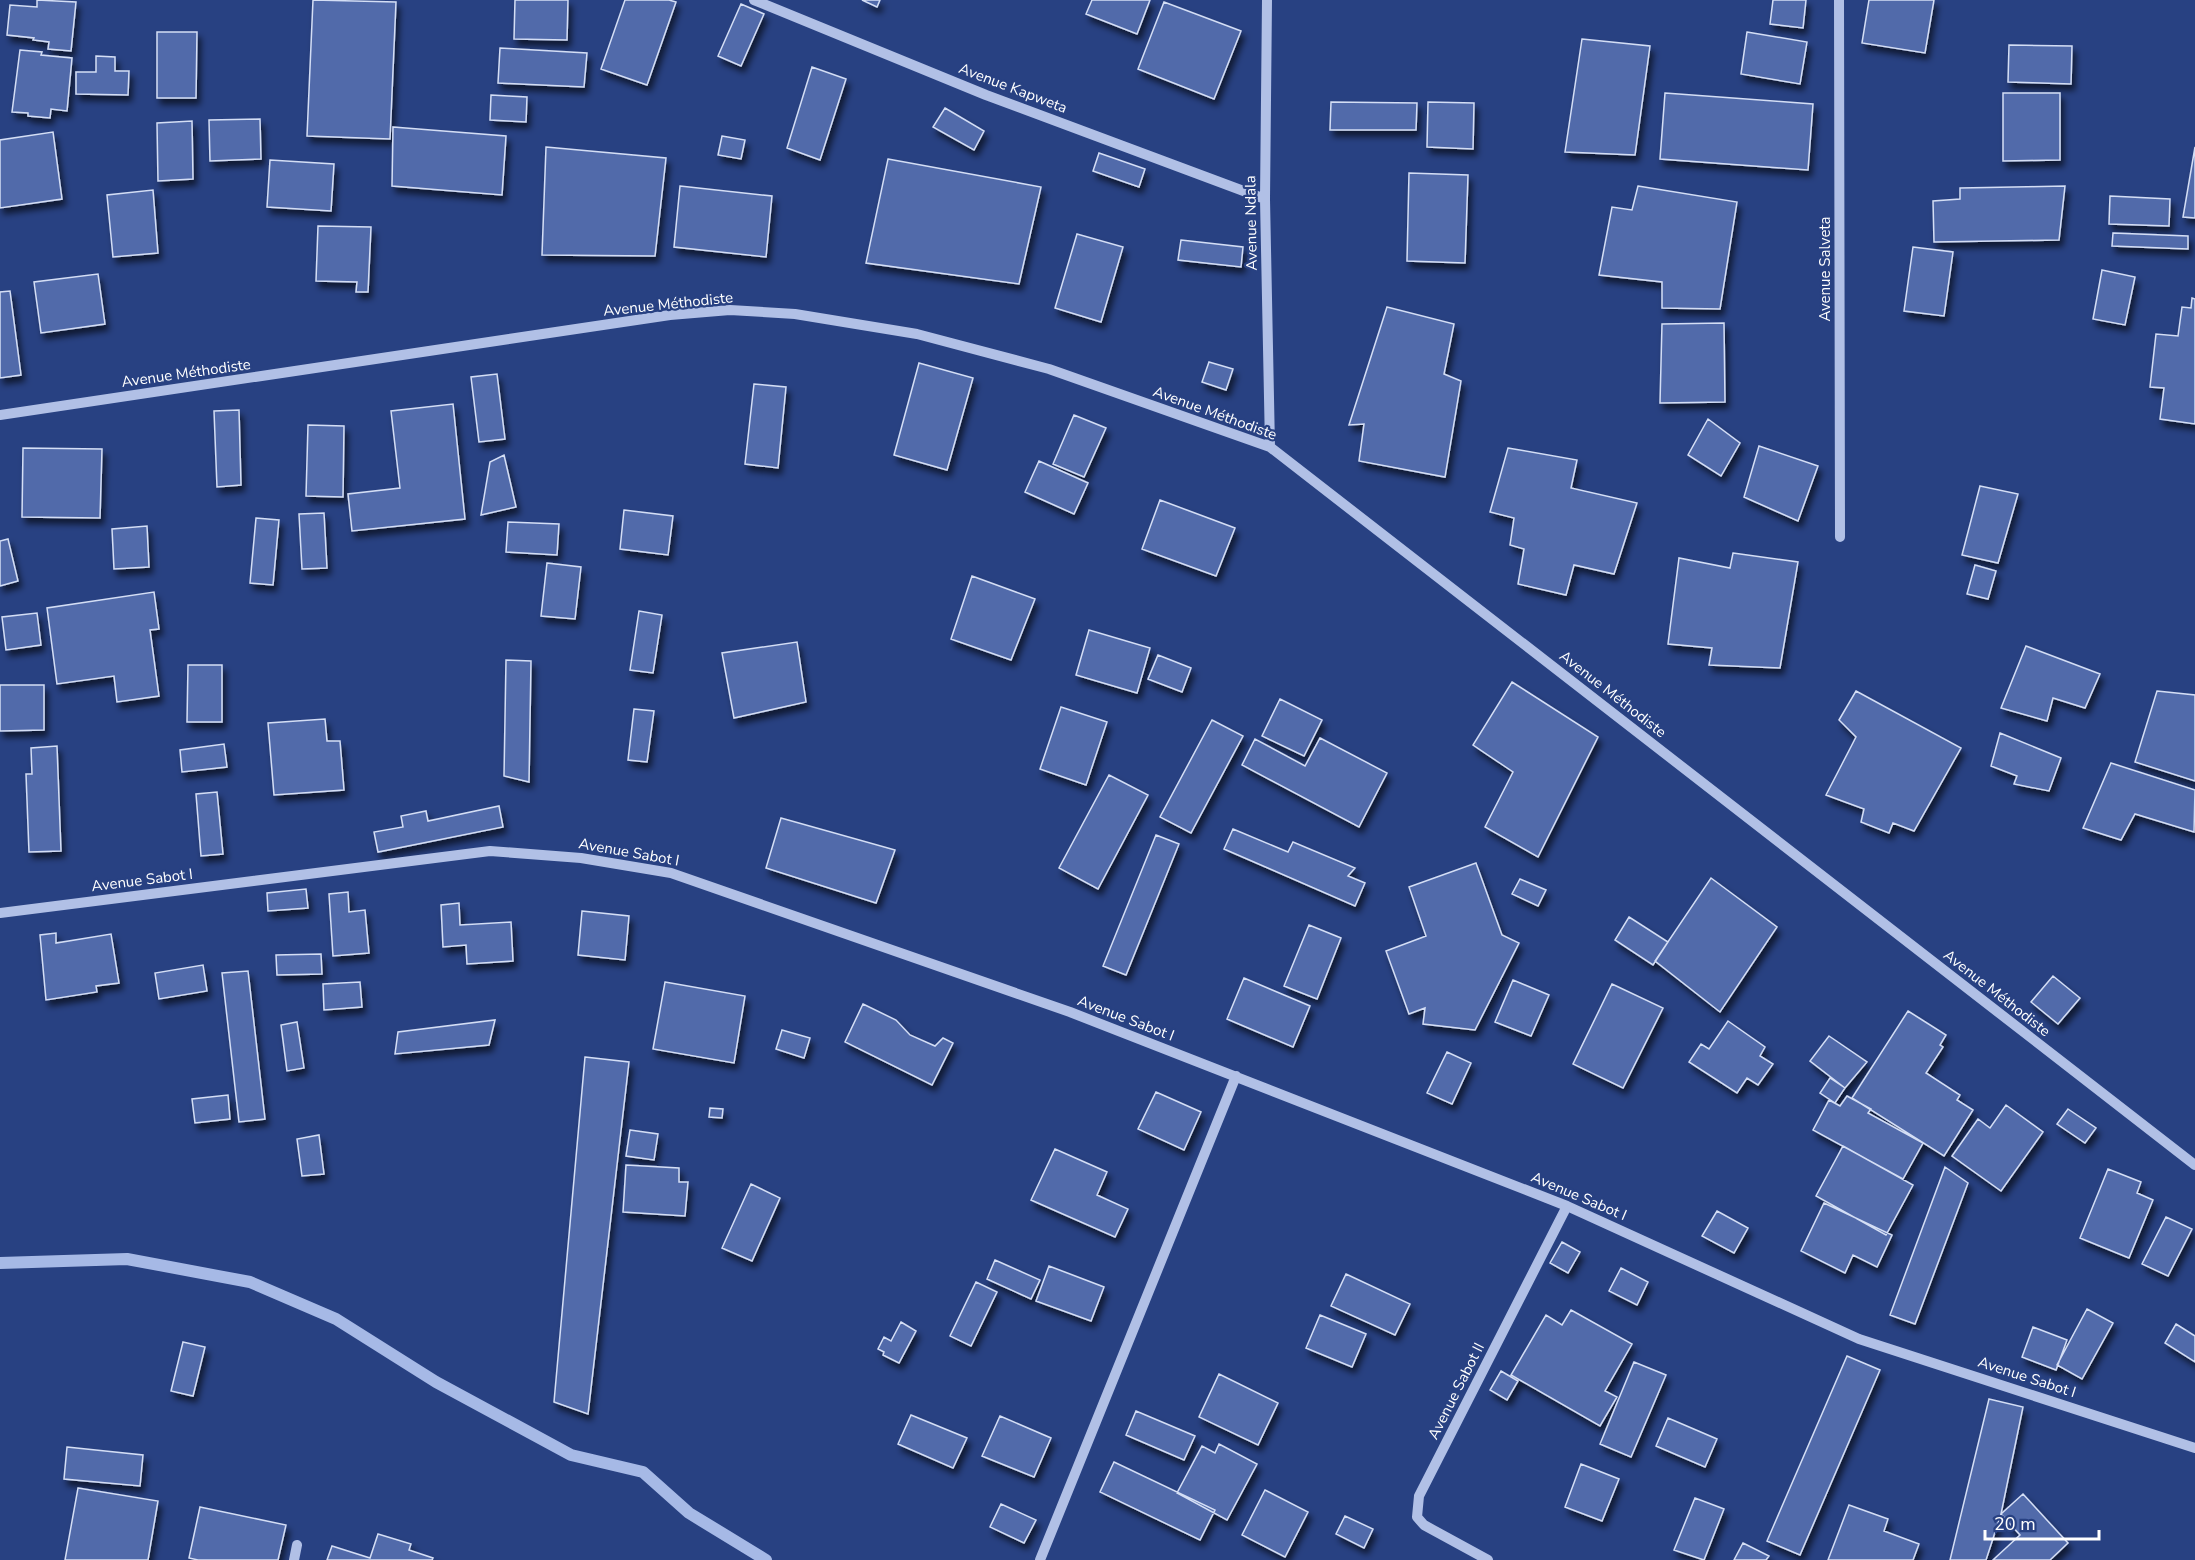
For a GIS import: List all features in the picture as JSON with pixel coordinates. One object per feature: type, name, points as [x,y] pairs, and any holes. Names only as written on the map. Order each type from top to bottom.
[{"type":"street","name":"Avenue Kapweta","points":[[754,0],[986,95],[1265,198]]},
{"type":"street","name":"Avenue Ndala","points":[[1267,0],[1265,198],[1270,447]]},
{"type":"street","name":"Avenue Salveta","points":[[1839,0],[1840,537]]},
{"type":"street","name":"Avenue Méthodiste","points":[[0,416],[670,315],[730,310],[795,314],[917,334],[1048,369],[1270,447],[2195,1165]]},
{"type":"street","name":"Avenue Sabot I","points":[[0,913],[490,850],[581,858],[671,873],[1070,1012],[1567,1206],[1859,1339],[2195,1448]]},
{"type":"street","points":[[1040,1560],[1236,1077]]},
{"type":"street","name":"Avenue Sabot II","points":[[1488,1560],[1424,1525],[1417,1517],[1419,1496],[1567,1206]]},
{"type":"street","points":[[294,1560],[297,1545]]},
{"type":"building","points":[[37,0],[76,2],[71,51],[48,49],[49,42],[33,40],[34,38],[7,35],[10,5],[37,7]]},
{"type":"building","points":[[313,0],[396,2],[390,139],[307,136]]},
{"type":"building","points":[[515,0],[568,0],[567,40],[514,39]]},
{"type":"building","points":[[625,0],[676,2],[647,85],[601,69]]},
{"type":"building","points":[[862,0],[880,0],[877,7]]},
{"type":"building","points":[[1092,0],[1150,0],[1137,34],[1086,14]]},
{"type":"building","points":[[1773,0],[1806,0],[1803,28],[1770,24]]},
{"type":"building","points":[[1869,0],[1934,0],[1925,53],[1862,43]]},
{"type":"building","points":[[1164,2],[1241,31],[1214,99],[1138,69]]},
{"type":"building","points":[[741,4],[764,14],[741,66],[718,56]]},
{"type":"building","points":[[157,32],[197,32],[196,98],[157,98]]},
{"type":"building","points":[[1747,32],[1807,42],[1800,84],[1741,74]]},
{"type":"building","points":[[1582,39],[1650,46],[1635,155],[1565,152]]},
{"type":"building","points":[[2009,45],[2072,46],[2071,84],[2008,82]]},
{"type":"building","points":[[500,48],[587,53],[584,87],[498,83]]},
{"type":"building","points":[[20,50],[72,58],[67,111],[51,109],[50,118],[12,112]]},
{"type":"building","points":[[96,56],[115,57],[115,71],[129,71],[128,95],[76,94],[76,72],[96,72]]},
{"type":"building","points":[[812,67],[846,79],[820,160],[787,148]]},
{"type":"building","points":[[1665,93],[1813,104],[1808,170],[1660,159]]},
{"type":"building","points":[[2003,93],[2060,93],[2060,160],[2003,161]]},
{"type":"building","points":[[491,95],[527,97],[526,122],[490,120]]},
{"type":"building","points":[[1331,102],[1417,103],[1416,130],[1330,130]]},
{"type":"building","points":[[1428,102],[1474,103],[1473,149],[1427,147]]},
{"type":"building","points":[[945,108],[984,131],[974,150],[933,127]]},
{"type":"building","points":[[260,119],[261,159],[210,161],[209,120]]},
{"type":"building","points":[[192,121],[193,179],[158,181],[157,123]]},
{"type":"building","points":[[393,127],[506,136],[502,195],[392,186]]},
{"type":"building","points":[[53,132],[62,199],[0,208],[0,140]]},
{"type":"building","points":[[722,136],[745,140],[741,159],[718,155]]},
{"type":"building","points":[[546,147],[666,158],[655,256],[542,255]]},
{"type":"building","points":[[2195,147],[2195,218],[2183,217]]},
{"type":"building","points":[[1099,153],[1145,169],[1139,187],[1093,171]]},
{"type":"building","points":[[888,159],[1041,187],[1019,284],[866,263]]},
{"type":"building","points":[[270,160],[334,164],[331,211],[267,207]]},
{"type":"building","points":[[1409,173],[1468,175],[1465,263],[1407,261]]},
{"type":"building","points":[[680,186],[772,196],[766,257],[674,247]]},
{"type":"building","points":[[1638,186],[1737,202],[1720,309],[1662,308],[1662,282],[1599,275],[1612,207],[1632,210]]},
{"type":"building","points":[[2065,186],[2059,240],[1934,242],[1933,201],[1960,199],[1960,188]]},
{"type":"building","points":[[153,190],[158,253],[113,257],[107,195]]},
{"type":"building","points":[[2110,196],[2170,199],[2169,226],[2109,224]]},
{"type":"building","points":[[318,226],[371,227],[368,292],[356,292],[357,282],[316,281]]},
{"type":"building","points":[[2113,233],[2188,236],[2188,249],[2112,246]]},
{"type":"building","points":[[1077,234],[1123,247],[1101,322],[1055,308]]},
{"type":"building","points":[[1181,240],[1243,247],[1241,267],[1178,260]]},
{"type":"building","points":[[1913,247],[1953,252],[1944,316],[1904,311]]},
{"type":"building","points":[[2102,270],[2135,277],[2125,325],[2093,319]]},
{"type":"building","points":[[98,274],[105,324],[41,333],[34,282]]},
{"type":"building","points":[[10,291],[21,375],[0,378],[0,292]]},
{"type":"building","points":[[2192,298],[2195,299],[2195,424],[2160,419],[2164,388],[2150,387],[2156,334],[2178,336],[2182,307],[2191,308]]},
{"type":"building","points":[[1387,307],[1454,324],[1444,374],[1461,381],[1445,477],[1359,461],[1364,424],[1349,425]]},
{"type":"building","points":[[1724,323],[1725,402],[1660,403],[1662,324]]},
{"type":"building","points":[[1209,362],[1233,369],[1226,390],[1202,382]]},
{"type":"building","points":[[919,363],[973,378],[947,470],[894,455]]},
{"type":"building","points":[[497,374],[505,439],[479,442],[471,377]]},
{"type":"building","points":[[754,384],[786,387],[778,468],[745,464]]},
{"type":"building","points":[[453,404],[465,519],[352,531],[348,494],[400,488],[391,411]]},
{"type":"building","points":[[239,410],[241,485],[217,487],[214,411]]},
{"type":"building","points":[[1074,415],[1106,428],[1084,477],[1053,464]]},
{"type":"building","points":[[1708,419],[1740,443],[1721,476],[1688,455]]},
{"type":"building","points":[[308,425],[344,426],[343,497],[306,496]]},
{"type":"building","points":[[1759,446],[1818,466],[1798,521],[1744,497]]},
{"type":"building","points":[[23,448],[102,449],[100,518],[22,517]]},
{"type":"building","points":[[1508,448],[1577,460],[1571,488],[1637,503],[1614,574],[1574,565],[1566,595],[1518,584],[1524,549],[1510,545],[1514,518],[1490,512]]},
{"type":"building","points":[[504,455],[516,507],[481,515],[490,462]]},
{"type":"building","points":[[1039,461],[1088,483],[1074,514],[1025,492]]},
{"type":"building","points":[[1980,486],[2018,494],[1998,563],[1962,555]]},
{"type":"building","points":[[1160,500],[1235,528],[1216,576],[1142,549]]},
{"type":"building","points":[[624,510],[673,516],[668,555],[620,549]]},
{"type":"building","points":[[324,513],[327,568],[302,569],[299,514]]},
{"type":"building","points":[[256,518],[279,520],[273,585],[250,583]]},
{"type":"building","points":[[508,522],[559,524],[557,555],[506,552]]},
{"type":"building","points":[[147,526],[149,567],[114,569],[112,529]]},
{"type":"building","points":[[8,539],[18,581],[0,586],[0,541]]},
{"type":"building","points":[[1733,553],[1798,562],[1780,668],[1709,665],[1712,648],[1668,644],[1679,558],[1730,568]]},
{"type":"building","points":[[547,563],[581,567],[575,619],[541,616]]},
{"type":"building","points":[[1975,565],[1996,571],[1988,599],[1967,594]]},
{"type":"building","points":[[972,576],[1035,599],[1011,660],[951,639]]},
{"type":"building","points":[[154,592],[159,629],[150,630],[159,696],[117,702],[114,676],[57,684],[47,608]]},
{"type":"building","points":[[639,611],[662,615],[653,673],[630,670]]},
{"type":"building","points":[[37,613],[41,645],[6,650],[2,617]]},
{"type":"building","points":[[1089,630],[1150,648],[1137,693],[1076,675]]},
{"type":"building","points":[[797,642],[806,702],[734,718],[722,653]]},
{"type":"building","points":[[2026,646],[2100,674],[2085,708],[2053,698],[2047,721],[2001,708]]},
{"type":"building","points":[[1158,655],[1191,668],[1182,692],[1148,679]]},
{"type":"building","points":[[506,660],[531,661],[529,782],[504,776]]},
{"type":"building","points":[[188,665],[222,665],[222,722],[187,722]]},
{"type":"building","points":[[1512,682],[1598,737],[1538,857],[1485,827],[1513,772],[1473,745]]},
{"type":"building","points":[[0,685],[44,685],[44,730],[0,731]]},
{"type":"building","points":[[1856,691],[1961,748],[1914,831],[1893,823],[1889,833],[1861,822],[1864,809],[1826,795],[1856,737],[1839,720]]},
{"type":"building","points":[[2157,691],[2195,695],[2195,781],[2135,762]]},
{"type":"building","points":[[1280,699],[1322,720],[1304,756],[1262,736]]},
{"type":"building","points":[[1061,707],[1107,722],[1086,785],[1040,769]]},
{"type":"building","points":[[634,709],[654,711],[647,762],[628,760]]},
{"type":"building","points":[[325,719],[327,741],[340,741],[344,790],[274,795],[268,723]]},
{"type":"building","points":[[1212,720],[1243,736],[1191,833],[1160,817]]},
{"type":"building","points":[[2000,733],[2061,758],[2049,791],[2014,784],[2017,776],[1991,766]]},
{"type":"building","points":[[1320,738],[1387,773],[1359,827],[1242,765],[1255,739],[1305,766]]},
{"type":"building","points":[[224,744],[227,767],[182,772],[180,750]]},
{"type":"building","points":[[57,746],[61,851],[29,852],[26,774],[32,774],[31,748]]},
{"type":"building","points":[[2111,763],[2195,790],[2194,832],[2135,814],[2121,840],[2083,828]]},
{"type":"building","points":[[1109,775],[1148,795],[1098,889],[1059,868]]},
{"type":"building","points":[[217,792],[223,854],[201,856],[196,794]]},
{"type":"building","points":[[499,806],[503,827],[378,852],[374,832],[403,827],[401,816],[426,811],[428,821]]},
{"type":"building","points":[[781,818],[895,850],[876,903],[766,868]]},
{"type":"building","points":[[1233,829],[1288,852],[1293,842],[1355,868],[1348,876],[1365,883],[1355,906],[1224,849]]},
{"type":"building","points":[[1156,835],[1179,844],[1126,975],[1103,966]]},
{"type":"building","points":[[1476,863],[1502,935],[1519,943],[1475,1030],[1423,1024],[1425,1008],[1409,1014],[1386,951],[1426,936],[1409,887]]},
{"type":"building","points":[[1711,878],[1777,927],[1720,1012],[1655,961]]},
{"type":"building","points":[[1520,879],[1546,890],[1538,906],[1512,894]]},
{"type":"building","points":[[306,889],[308,908],[268,911],[267,893]]},
{"type":"building","points":[[348,892],[349,912],[365,910],[369,953],[333,956],[329,894]]},
{"type":"building","points":[[459,903],[460,925],[511,922],[513,961],[467,964],[466,945],[443,947],[441,905]]},
{"type":"building","points":[[582,911],[629,916],[625,960],[578,955]]},
{"type":"building","points":[[1629,917],[1668,942],[1653,965],[1615,940]]},
{"type":"building","points":[[1309,925],[1341,938],[1317,999],[1284,986]]},
{"type":"building","points":[[56,933],[56,943],[111,934],[119,983],[96,986],[97,992],[46,1000],[40,935]]},
{"type":"building","points":[[321,954],[322,974],[277,975],[276,955]]},
{"type":"building","points":[[203,965],[207,991],[159,999],[155,973]]},
{"type":"building","points":[[248,971],[265,1119],[239,1122],[222,973]]},
{"type":"building","points":[[2053,976],[2080,998],[2058,1024],[2031,1002]]},
{"type":"building","points":[[1244,978],[1310,1006],[1293,1047],[1227,1019]]},
{"type":"building","points":[[1513,980],[1549,995],[1531,1036],[1495,1022]]},
{"type":"building","points":[[360,982],[362,1007],[324,1010],[323,984]]},
{"type":"building","points":[[665,982],[745,996],[734,1063],[653,1049]]},
{"type":"building","points":[[1612,984],[1663,1008],[1623,1088],[1573,1064]]},
{"type":"building","points":[[863,1004],[896,1020],[910,1035],[935,1046],[943,1038],[953,1043],[932,1085],[845,1042]]},
{"type":"building","points":[[1908,1011],[1946,1035],[1940,1045],[1943,1047],[1926,1073],[1960,1095],[1957,1100],[1973,1110],[1944,1156],[1852,1098]]},
{"type":"building","points":[[495,1020],[489,1045],[395,1054],[398,1032]]},
{"type":"building","points":[[1728,1021],[1765,1047],[1760,1056],[1773,1064],[1758,1085],[1747,1078],[1737,1093],[1689,1062],[1701,1044],[1709,1049]]},
{"type":"building","points":[[297,1022],[304,1068],[287,1071],[281,1025]]},
{"type":"building","points":[[782,1030],[810,1038],[804,1058],[776,1049]]},
{"type":"building","points":[[1829,1036],[1867,1062],[1845,1088],[1810,1061]]},
{"type":"building","points":[[1447,1052],[1471,1063],[1452,1104],[1427,1093]]},
{"type":"building","points":[[585,1057],[629,1062],[588,1414],[554,1402]]},
{"type":"building","points":[[1830,1078],[1845,1088],[1835,1103],[1820,1093]]},
{"type":"building","points":[[1156,1092],[1201,1112],[1184,1150],[1138,1129]]},
{"type":"building","points":[[228,1095],[230,1119],[195,1123],[192,1099]]},
{"type":"building","points":[[1847,1096],[1871,1109],[1868,1113],[1923,1143],[1903,1179],[1813,1130],[1829,1100],[1840,1106]]},
{"type":"building","points":[[2006,1105],[2043,1132],[2001,1191],[1952,1156],[1978,1119],[1990,1128]]},
{"type":"building","points":[[710,1108],[723,1109],[722,1118],[709,1117]]},
{"type":"building","points":[[2068,1109],[2096,1128],[2085,1143],[2057,1124]]},
{"type":"building","points":[[630,1130],[658,1134],[654,1160],[626,1156]]},
{"type":"building","points":[[319,1135],[324,1174],[302,1176],[297,1139]]},
{"type":"building","points":[[1843,1146],[1913,1185],[1886,1235],[1816,1196]]},
{"type":"building","points":[[1055,1149],[1107,1172],[1097,1195],[1128,1209],[1115,1237],[1031,1200]]},
{"type":"building","points":[[626,1165],[679,1168],[679,1182],[688,1182],[685,1216],[623,1212]]},
{"type":"building","points":[[1945,1167],[1968,1183],[1915,1324],[1890,1315]]},
{"type":"building","points":[[2108,1169],[2141,1182],[2137,1193],[2153,1200],[2129,1258],[2080,1238]]},
{"type":"building","points":[[751,1184],[780,1198],[752,1261],[722,1248]]},
{"type":"building","points":[[1824,1203],[1892,1235],[1877,1267],[1853,1255],[1845,1273],[1801,1251]]},
{"type":"building","points":[[1717,1211],[1748,1228],[1734,1253],[1702,1236]]},
{"type":"building","points":[[2166,1217],[2192,1229],[2168,1276],[2142,1264]]},
{"type":"building","points":[[1562,1242],[1580,1252],[1568,1273],[1550,1263]]},
{"type":"building","points":[[995,1260],[1040,1280],[1031,1299],[987,1279]]},
{"type":"building","points":[[1049,1266],[1104,1287],[1091,1321],[1036,1301]]},
{"type":"building","points":[[1621,1268],[1648,1282],[1637,1305],[1609,1291]]},
{"type":"building","points":[[1346,1274],[1410,1304],[1395,1335],[1331,1306]]},
{"type":"building","points":[[976,1282],[997,1292],[971,1346],[950,1336]]},
{"type":"building","points":[[2087,1309],[2113,1323],[2082,1379],[2057,1365]]},
{"type":"building","points":[[1571,1310],[1632,1344],[1605,1391],[1617,1397],[1600,1426],[1511,1375],[1546,1315],[1562,1325]]},
{"type":"building","points":[[1320,1315],[1366,1334],[1352,1367],[1306,1348]]},
{"type":"building","points":[[901,1322],[916,1331],[899,1363],[883,1355],[884,1352],[878,1349],[884,1337],[891,1341]]},
{"type":"building","points":[[2176,1324],[2195,1336],[2195,1362],[2165,1343]]},
{"type":"building","points":[[2033,1327],[2067,1340],[2056,1370],[2022,1357]]},
{"type":"building","points":[[183,1342],[205,1347],[193,1396],[171,1391]]},
{"type":"building","points":[[1847,1356],[1880,1370],[1800,1555],[1767,1541]]},
{"type":"building","points":[[1634,1362],[1666,1375],[1631,1457],[1600,1444]]},
{"type":"building","points":[[1501,1371],[1518,1381],[1507,1400],[1490,1390]]},
{"type":"building","points":[[1219,1374],[1278,1403],[1258,1445],[1199,1417]]},
{"type":"building","points":[[1989,1399],[2023,1407],[2001,1514],[1986,1560],[1950,1560]]},
{"type":"building","points":[[1136,1411],[1195,1436],[1184,1460],[1126,1435]]},
{"type":"building","points":[[911,1415],[967,1438],[953,1468],[898,1444]]},
{"type":"building","points":[[1000,1416],[1051,1438],[1034,1477],[982,1456]]},
{"type":"building","points":[[1668,1418],[1717,1439],[1705,1467],[1656,1446]]},
{"type":"building","points":[[1219,1444],[1257,1464],[1227,1520],[1177,1493],[1202,1446],[1215,1453]]},
{"type":"building","points":[[67,1447],[143,1455],[140,1486],[64,1479]]},
{"type":"building","points":[[1114,1462],[1215,1510],[1200,1540],[1100,1492]]},
{"type":"building","points":[[1581,1464],[1619,1479],[1602,1521],[1565,1507]]},
{"type":"building","points":[[78,1488],[158,1501],[148,1560],[65,1560]]},
{"type":"building","points":[[1265,1490],[1308,1512],[1285,1557],[1242,1535]]},
{"type":"building","points":[[2023,1494],[2068,1543],[2050,1560],[1993,1560],[2020,1535],[2001,1514]]},
{"type":"building","points":[[1695,1498],[1724,1509],[1704,1560],[1674,1550]]},
{"type":"building","points":[[1001,1504],[1036,1520],[1024,1543],[990,1527]]},
{"type":"building","points":[[1849,1505],[1888,1519],[1884,1531],[1919,1544],[1913,1560],[1828,1560]]},
{"type":"building","points":[[200,1507],[286,1525],[278,1560],[189,1558]]},
{"type":"building","points":[[1345,1516],[1373,1529],[1364,1548],[1336,1534]]},
{"type":"building","points":[[378,1534],[411,1544],[409,1550],[433,1558],[432,1560],[327,1560],[332,1546],[370,1558]]},
{"type":"building","points":[[1743,1543],[1769,1556],[1766,1560],[1734,1560]]},
{"type":"waterway","points":[[0,1263],[127,1259],[250,1282],[336,1319],[436,1382],[571,1455],[643,1472],[689,1513],[766,1560]]}]
